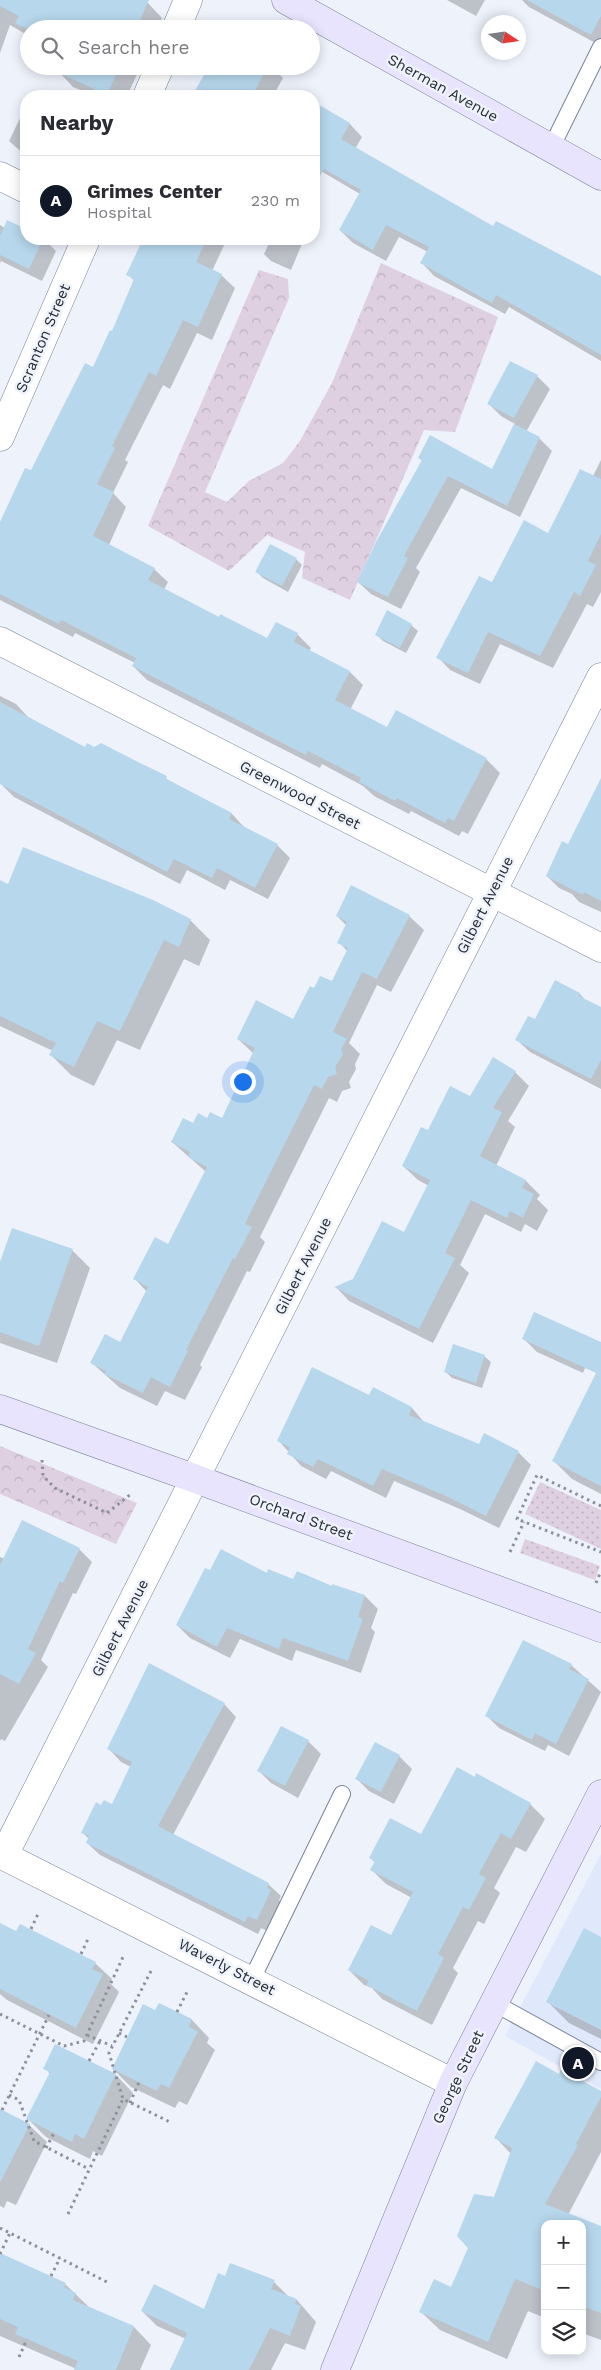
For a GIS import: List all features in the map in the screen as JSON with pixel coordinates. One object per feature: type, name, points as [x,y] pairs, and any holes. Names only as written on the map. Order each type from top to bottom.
[{"type":"main road","name":"Sherman Avenue","points":[[286,0],[601,176]]},
{"type":"main road","name":"Orchard Street","points":[[0,1410],[196,1479],[601,1628]]},
{"type":"main road","name":"George Street","points":[[335,2370],[453,2083],[601,1794]]},
{"type":"street","points":[[180,20],[188,0]]},
{"type":"street","points":[[150,90],[156,75]]},
{"type":"street","points":[[0,176],[20,186]]},
{"type":"street","name":"Scranton Street","points":[[0,436],[83,245]]},
{"type":"street","name":"Greenwood Street","points":[[0,641],[601,948]]},
{"type":"street","name":"Gilbert Avenue","points":[[2,1854],[196,1479],[601,677]]},
{"type":"street","name":"Waverly Street","points":[[2,1854],[252,1979],[453,2083]]},
{"type":"lane","points":[[551,148],[601,47]]},
{"type":"lane","points":[[252,1979],[342,1794]]},
{"type":"lane","points":[[494,2003],[601,2062]]},
{"type":"path","points":[[42,1460],[43,1476],[55,1488],[107,1513],[131,1494]]},
{"type":"path","points":[[601,1506],[537,1475],[517,1518],[601,1552]]},
{"type":"path","points":[[510,1552],[524,1522]]},
{"type":"path","points":[[596,1583],[601,1571]]},
{"type":"path","points":[[31,1929],[38,1914]]},
{"type":"path","points":[[81,1954],[88,1939]]},
{"type":"path","points":[[0,2014],[64,2046],[84,2040],[124,1957]]},
{"type":"path","points":[[68,2214],[123,2099],[109,2053],[151,1971]]},
{"type":"path","points":[[177,2012],[188,1990]]},
{"type":"path","points":[[2,2110],[50,2015]]},
{"type":"path","points":[[119,2033],[127,2037]]},
{"type":"path","points":[[87,2035],[112,2046]]},
{"type":"path","points":[[89,2061],[100,2041]]},
{"type":"path","points":[[130,2103],[139,2082]]},
{"type":"path","points":[[10,2095],[19,2100],[34,2142],[89,2169]]},
{"type":"path","points":[[123,2099],[172,2123]]},
{"type":"path","points":[[46,2148],[54,2133]]},
{"type":"path","points":[[0,2228],[107,2282]]},
{"type":"path","points":[[0,2254],[10,2233]]},
{"type":"path","points":[[52,2276],[60,2258]]},
{"type":"path","points":[[19,2356],[27,2339]]},
{"type":"shaded area","points":[[601,1854],[601,2089],[505,2036]]},
{"type":"green space","points":[[381,263],[498,317],[455,432],[424,430],[350,600],[302,578],[305,552],[267,535],[229,571],[148,526],[259,270],[288,279],[289,298],[205,492],[227,502],[249,481],[283,463],[300,441],[332,383]]},
{"type":"green space","points":[[0,1446],[137,1503],[116,1544],[0,1494]]},
{"type":"green space","points":[[540,1482],[601,1510],[601,1549],[525,1514]]},
{"type":"green space","points":[[525,1539],[600,1566],[595,1580],[520,1553]]},
{"type":"building","points":[[0,0],[149,0],[140,20],[20,20],[20,26],[15,23],[19,16],[0,6]]},
{"type":"building","points":[[527,0],[601,0],[601,16],[591,35]]},
{"type":"building","points":[[64,75],[116,75],[109,90],[96,90]]},
{"type":"building","points":[[204,75],[263,75],[255,90],[195,90]]},
{"type":"building","points":[[320,106],[350,123],[341,139],[493,226],[496,221],[601,276],[601,355],[496,295],[492,303],[420,263],[429,247],[386,225],[373,250],[339,230],[361,190],[324,169],[320,176]]},
{"type":"building","points":[[7,220],[20,226],[20,245],[40,245],[29,269],[0,255],[0,236]]},
{"type":"building","points":[[140,245],[204,245],[196,262],[222,274],[198,327],[183,320],[156,376],[149,372],[112,446],[115,448],[97,484],[114,492],[93,536],[155,568],[148,580],[219,617],[220,614],[267,638],[276,622],[298,633],[294,642],[350,671],[335,700],[387,727],[396,710],[487,758],[454,821],[448,818],[445,823],[397,798],[395,801],[359,782],[361,778],[308,751],[306,755],[132,666],[136,658],[61,620],[59,624],[0,594],[0,522],[25,468],[31,470],[85,363],[93,367],[110,330],[112,331],[134,279],[126,275]]},
{"type":"building","points":[[510,361],[538,375],[514,418],[487,404]]},
{"type":"building","points":[[514,424],[540,437],[507,506],[448,476],[404,556],[408,558],[388,597],[357,582],[376,542],[422,460],[418,458],[430,435],[492,469]]},
{"type":"building","points":[[580,469],[601,479],[601,534],[588,561],[596,565],[580,596],[574,592],[540,656],[488,632],[468,673],[436,658],[479,576],[492,582],[524,520],[548,533]]},
{"type":"building","points":[[270,544],[297,558],[282,586],[255,572]]},
{"type":"building","points":[[387,610],[412,624],[400,648],[375,635]]},
{"type":"building","points":[[0,702],[85,747],[87,743],[94,747],[101,743],[167,776],[166,779],[232,813],[229,819],[278,844],[255,888],[217,868],[212,878],[174,859],[167,872],[0,784]]},
{"type":"building","points":[[601,778],[601,901],[584,892],[583,895],[546,876],[562,841],[568,844]]},
{"type":"building","points":[[23,847],[153,900],[191,919],[179,947],[164,940],[120,1031],[97,1021],[74,1067],[49,1055],[56,1043],[0,1016],[0,880],[8,884]]},
{"type":"building","points":[[351,885],[410,915],[377,979],[362,972],[333,1032],[347,1039],[341,1049],[343,1054],[335,1067],[337,1074],[328,1077],[322,1089],[314,1085],[245,1224],[252,1227],[235,1259],[233,1258],[186,1350],[188,1351],[170,1387],[151,1377],[143,1393],[104,1374],[106,1371],[90,1363],[105,1334],[120,1342],[148,1287],[133,1279],[155,1237],[168,1244],[207,1167],[188,1157],[190,1152],[171,1142],[183,1118],[193,1123],[198,1113],[207,1118],[210,1112],[222,1118],[255,1048],[237,1039],[256,1000],[293,1019],[310,986],[314,988],[320,976],[332,981],[348,948],[337,943],[347,922],[336,916]]},
{"type":"building","points":[[555,980],[580,993],[579,996],[601,1007],[601,1060],[591,1079],[515,1040],[528,1016],[535,1019]]},
{"type":"building","points":[[493,1057],[516,1071],[493,1108],[502,1112],[480,1156],[526,1180],[522,1188],[534,1194],[523,1218],[510,1211],[507,1218],[471,1200],[445,1253],[455,1258],[419,1329],[334,1287],[353,1279],[382,1221],[404,1232],[430,1180],[402,1166],[421,1127],[428,1130],[450,1086],[470,1096]]},
{"type":"building","points":[[12,1228],[73,1249],[39,1346],[0,1332],[0,1262]]},
{"type":"building","points":[[534,1312],[601,1342],[601,1486],[552,1461],[596,1373],[522,1339]]},
{"type":"building","points":[[453,1344],[485,1355],[476,1383],[444,1372]]},
{"type":"building","points":[[312,1367],[369,1395],[373,1387],[412,1407],[409,1415],[479,1444],[484,1433],[519,1451],[486,1516],[446,1496],[382,1469],[373,1486],[318,1459],[313,1467],[287,1454],[290,1447],[277,1441]]},
{"type":"building","points":[[22,1520],[80,1548],[63,1583],[60,1581],[28,1649],[36,1653],[19,1684],[0,1674],[0,1565]]},
{"type":"building","points":[[221,1549],[267,1573],[268,1569],[293,1579],[297,1571],[332,1586],[332,1584],[365,1595],[358,1617],[363,1619],[348,1661],[283,1638],[279,1649],[227,1628],[217,1647],[176,1625],[205,1568],[210,1570]]},
{"type":"building","points":[[523,1640],[572,1664],[569,1669],[589,1679],[556,1744],[535,1733],[532,1740],[485,1716]]},
{"type":"building","points":[[149,1663],[225,1703],[158,1826],[269,1883],[267,1888],[271,1890],[257,1920],[248,1916],[245,1922],[86,1843],[89,1836],[81,1833],[96,1802],[101,1805],[104,1800],[112,1804],[132,1762],[107,1749]]},
{"type":"building","points":[[281,1726],[309,1740],[285,1786],[257,1771]]},
{"type":"building","points":[[375,1742],[400,1755],[381,1792],[355,1779]]},
{"type":"building","points":[[457,1767],[475,1777],[476,1773],[531,1803],[511,1839],[501,1833],[479,1874],[486,1878],[469,1910],[463,1907],[438,1954],[444,1958],[417,2011],[366,1985],[369,1981],[348,1970],[371,1925],[391,1935],[413,1892],[370,1870],[375,1861],[369,1858],[390,1818],[421,1834]]},
{"type":"building","points":[[0,1923],[16,1931],[20,1924],[96,1962],[92,1969],[103,1974],[76,2028],[0,1989]]},
{"type":"building","points":[[584,1928],[601,1937],[601,2030],[546,2002]]},
{"type":"building","points":[[159,2003],[192,2019],[189,2027],[198,2031],[169,2088],[161,2084],[157,2091],[112,2069],[143,2004],[155,2010]]},
{"type":"building","points":[[55,2044],[116,2074],[84,2139],[75,2134],[72,2142],[26,2119],[50,2072],[43,2069]]},
{"type":"building","points":[[536,2061],[559,2074],[561,2069],[601,2091],[601,2097],[576,2144],[578,2145],[545,2204],[586,2220],[541,2220],[541,2289],[515,2279],[488,2342],[419,2312],[434,2279],[451,2287],[468,2248],[457,2236],[474,2194],[494,2197],[512,2148],[494,2138]]},
{"type":"building","points":[[0,2109],[30,2124],[0,2183]]},
{"type":"building","points":[[586,2220],[601,2226],[601,2313],[586,2307]]},
{"type":"building","points":[[0,2253],[66,2283],[64,2287],[76,2293],[73,2300],[134,2326],[116,2370],[74,2370],[78,2361],[15,2334],[18,2327],[0,2319]]},
{"type":"building","points":[[230,2263],[275,2280],[271,2289],[297,2299],[295,2304],[301,2306],[290,2336],[270,2328],[249,2370],[170,2370],[187,2333],[141,2311],[154,2284],[204,2309],[218,2273],[225,2276]]},
{"type":"place","name":"Grimes Center","points":[[578,2063]]}]
